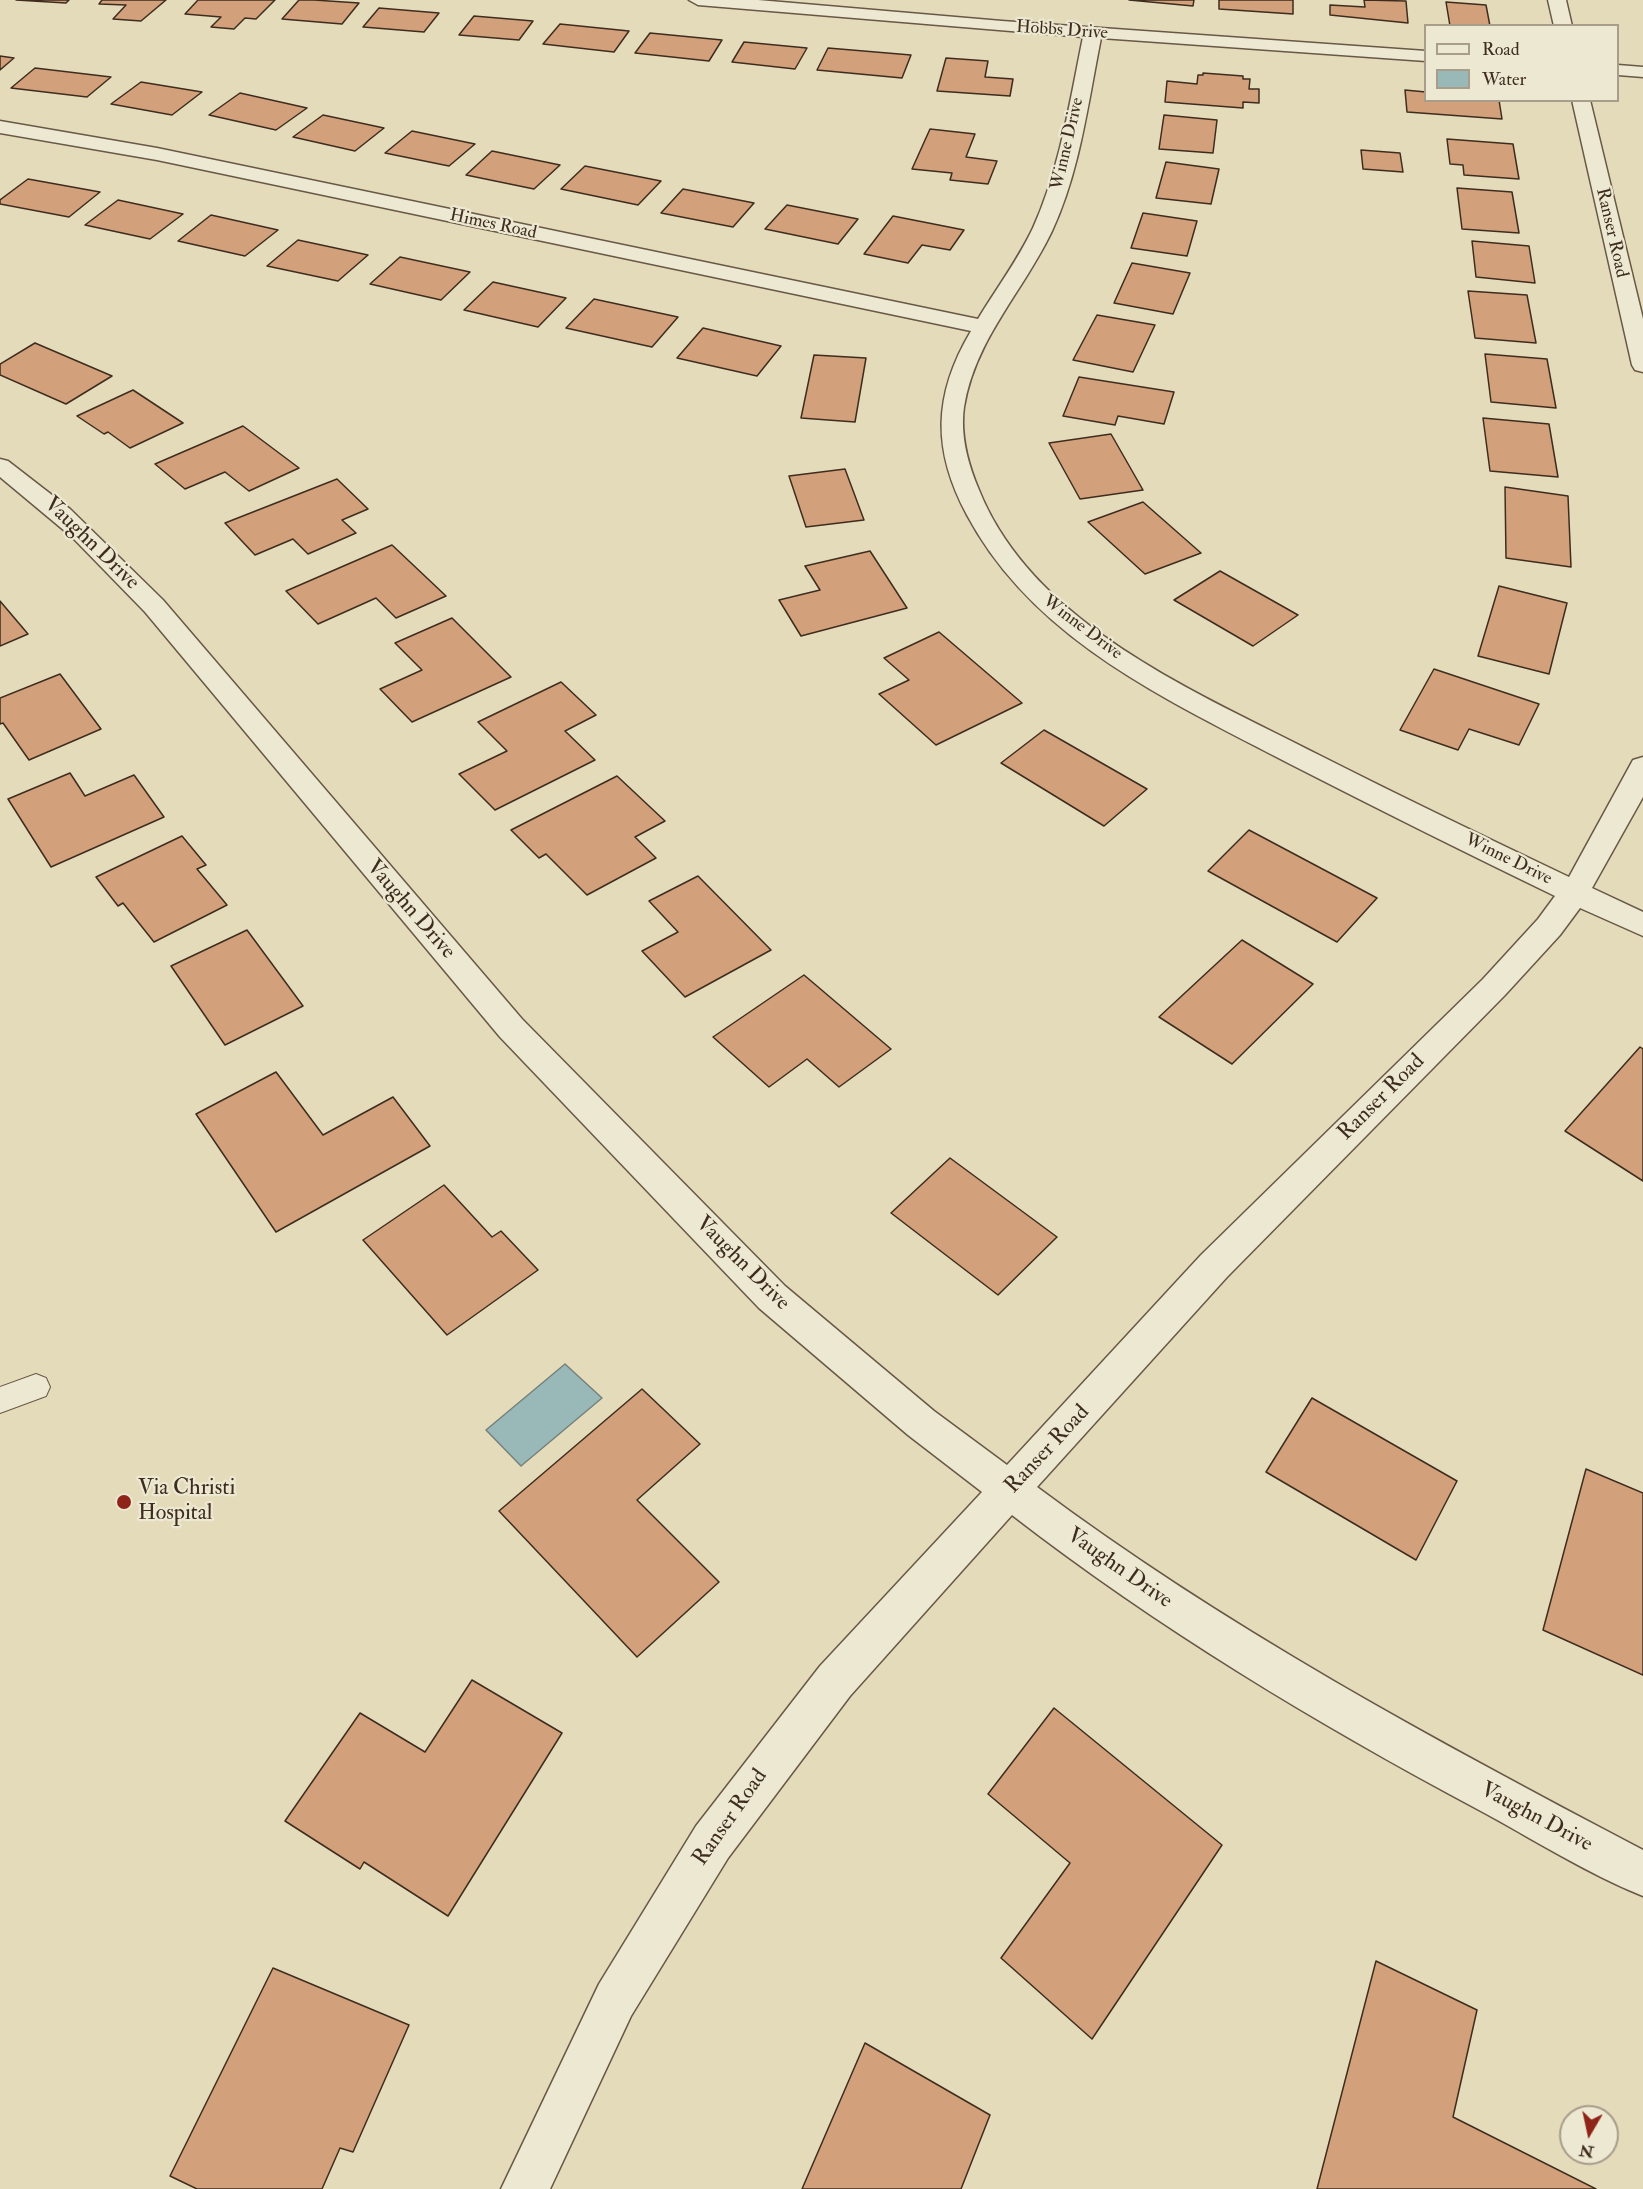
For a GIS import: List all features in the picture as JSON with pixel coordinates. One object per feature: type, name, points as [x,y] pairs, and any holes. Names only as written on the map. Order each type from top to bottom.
[{"type":"street","name":"Hobbs Drive","points":[[698,0],[1093,33],[1424,56]]},
{"type":"street","points":[[1557,0],[1563,24]]},
{"type":"street","name":"Winne Drive","points":[[1093,33],[1065,164],[1051,209],[1032,250],[972,350],[955,394],[951,414],[955,456],[961,479],[972,502],[1010,561],[1034,590],[1067,620],[1103,647],[1197,703],[1325,770],[1643,925]]},
{"type":"street","points":[[1619,70],[1643,72]]},
{"type":"street","name":"Ranser Road","points":[[1581,102],[1643,365]]},
{"type":"street","name":"Himes Road","points":[[0,127],[158,154],[985,327]]},
{"type":"street","name":"Vaughn Drive","points":[[0,466],[36,491],[68,518],[154,606],[511,1028],[772,1297],[896,1403],[1090,1551],[1148,1591],[1321,1699],[1497,1798],[1643,1874]]},
{"type":"street","name":"Ranser Road","points":[[525,2189],[615,2000],[712,1842],[772,1761],[835,1681],[1214,1266],[1494,987],[1549,927],[1575,892],[1635,786],[1643,766]]},
{"type":"lane","points":[[0,1400],[36,1387]]},
{"type":"water","points":[[565,1364],[602,1398],[521,1466],[486,1430]]},
{"type":"building","points":[[16,0],[69,0],[66,3]]},
{"type":"building","points":[[102,0],[166,0],[141,21],[113,19],[126,5],[99,4]]},
{"type":"building","points":[[198,0],[275,0],[256,19],[245,18],[234,29],[211,27],[221,17],[185,14]]},
{"type":"building","points":[[299,0],[359,3],[342,24],[282,19]]},
{"type":"building","points":[[1129,0],[1194,0],[1193,6]]},
{"type":"building","points":[[1219,0],[1293,0],[1293,14],[1219,9]]},
{"type":"building","points":[[1364,0],[1406,1],[1408,23],[1330,15],[1330,5],[1365,7]]},
{"type":"building","points":[[1446,2],[1486,5],[1490,24],[1450,24]]},
{"type":"building","points":[[379,8],[439,13],[424,32],[363,27]]},
{"type":"building","points":[[474,16],[533,21],[519,40],[459,35]]},
{"type":"building","points":[[560,24],[629,31],[614,52],[543,44]]},
{"type":"building","points":[[650,33],[722,40],[709,61],[635,53]]},
{"type":"building","points":[[744,42],[807,48],[795,69],[732,62]]},
{"type":"building","points":[[828,48],[911,55],[902,78],[817,70]]},
{"type":"building","points":[[0,56],[14,58],[0,70]]},
{"type":"building","points":[[946,58],[988,61],[985,77],[1013,79],[1010,96],[937,91]]},
{"type":"building","points":[[35,68],[111,77],[87,97],[11,88]]},
{"type":"building","points":[[1203,73],[1243,76],[1243,79],[1250,79],[1249,89],[1259,89],[1259,103],[1243,102],[1243,108],[1165,102],[1167,81],[1197,84],[1198,75],[1203,75]]},
{"type":"building","points":[[141,82],[202,92],[172,115],[111,104]]},
{"type":"building","points":[[1405,90],[1424,92],[1424,102],[1499,102],[1502,119],[1407,112]]},
{"type":"building","points":[[240,93],[307,108],[276,130],[209,115]]},
{"type":"building","points":[[323,115],[384,128],[355,151],[293,137]]},
{"type":"building","points":[[1164,115],[1217,120],[1213,153],[1159,149]]},
{"type":"building","points":[[930,129],[975,134],[966,157],[997,161],[988,184],[950,180],[952,173],[912,169]]},
{"type":"building","points":[[412,131],[475,144],[449,166],[385,153]]},
{"type":"building","points":[[1447,139],[1513,144],[1519,179],[1464,175],[1463,165],[1450,164]]},
{"type":"building","points":[[1361,150],[1400,153],[1403,172],[1363,169]]},
{"type":"building","points":[[492,151],[560,165],[534,189],[466,175]]},
{"type":"building","points":[[1166,162],[1219,169],[1211,204],[1156,198]]},
{"type":"building","points":[[585,166],[661,181],[638,205],[561,189]]},
{"type":"building","points":[[28,179],[100,192],[69,217],[0,204],[0,200]]},
{"type":"building","points":[[1457,188],[1512,192],[1519,233],[1462,229]]},
{"type":"building","points":[[683,189],[754,203],[733,227],[661,213]]},
{"type":"building","points":[[118,200],[183,214],[150,239],[85,225]]},
{"type":"building","points":[[787,205],[858,219],[838,244],[765,229]]},
{"type":"building","points":[[1143,213],[1197,221],[1187,256],[1131,248]]},
{"type":"building","points":[[211,215],[278,230],[245,256],[178,241]]},
{"type":"building","points":[[893,216],[964,230],[950,250],[922,245],[908,263],[864,254]]},
{"type":"building","points":[[298,240],[368,255],[338,281],[267,266]]},
{"type":"building","points":[[1472,241],[1529,246],[1535,283],[1476,277]]},
{"type":"building","points":[[400,257],[470,272],[441,300],[370,284]]},
{"type":"building","points":[[1132,263],[1190,273],[1173,314],[1114,303]]},
{"type":"building","points":[[493,282],[566,298],[538,327],[464,310]]},
{"type":"building","points":[[1468,291],[1527,295],[1536,343],[1475,338]]},
{"type":"building","points":[[594,299],[678,317],[652,347],[566,328]]},
{"type":"building","points":[[1097,315],[1155,325],[1133,372],[1073,360]]},
{"type":"building","points":[[703,328],[781,346],[757,376],[677,358]]},
{"type":"building","points":[[35,343],[112,376],[66,404],[0,375],[0,364]]},
{"type":"building","points":[[1485,354],[1547,359],[1556,408],[1491,402]]},
{"type":"building","points":[[814,355],[866,358],[855,422],[801,418]]},
{"type":"building","points":[[1079,377],[1174,392],[1164,424],[1118,416],[1115,425],[1063,416]]},
{"type":"building","points":[[133,390],[183,423],[130,448],[108,432],[104,434],[77,416]]},
{"type":"building","points":[[1483,418],[1549,424],[1558,477],[1490,471]]},
{"type":"building","points":[[243,426],[299,468],[249,491],[225,472],[185,489],[155,464]]},
{"type":"building","points":[[1111,434],[1143,490],[1080,499],[1049,443]]},
{"type":"building","points":[[845,469],[864,520],[806,527],[789,476]]},
{"type":"building","points":[[337,479],[368,509],[342,520],[356,533],[308,554],[293,539],[255,555],[225,523]]},
{"type":"building","points":[[1505,487],[1568,496],[1571,567],[1506,558]]},
{"type":"building","points":[[1143,502],[1201,553],[1145,574],[1088,522]]},
{"type":"building","points":[[392,545],[446,596],[396,618],[376,598],[318,624],[286,591]]},
{"type":"building","points":[[870,551],[907,608],[801,636],[779,600],[820,590],[805,566]]},
{"type":"building","points":[[1220,571],[1298,615],[1253,646],[1174,600]]},
{"type":"building","points":[[1499,586],[1567,603],[1549,674],[1478,656]]},
{"type":"building","points":[[0,601],[28,634],[0,646]]},
{"type":"building","points":[[452,618],[511,677],[412,722],[380,689],[422,670],[395,643]]},
{"type":"building","points":[[939,632],[1022,703],[936,745],[879,694],[909,680],[884,658]]},
{"type":"building","points":[[1434,669],[1539,704],[1519,745],[1469,729],[1458,750],[1400,730]]},
{"type":"building","points":[[60,674],[101,729],[29,760],[3,723],[0,724],[0,698]]},
{"type":"building","points":[[561,682],[596,715],[565,731],[595,760],[495,810],[459,774],[507,751],[478,722]]},
{"type":"building","points":[[1044,730],[1147,789],[1104,826],[1001,763]]},
{"type":"building","points":[[70,773],[85,796],[134,775],[164,817],[51,867],[8,799]]},
{"type":"building","points":[[617,776],[665,821],[635,837],[656,858],[587,895],[546,854],[539,858],[511,830]]},
{"type":"building","points":[[1249,830],[1377,898],[1337,942],[1208,871]]},
{"type":"building","points":[[182,836],[206,865],[197,869],[227,905],[154,942],[123,903],[118,906],[96,877]]},
{"type":"building","points":[[698,876],[771,950],[685,997],[642,951],[678,932],[649,901]]},
{"type":"building","points":[[247,930],[303,1006],[225,1045],[171,966]]},
{"type":"building","points":[[1242,940],[1313,984],[1232,1064],[1159,1017]]},
{"type":"building","points":[[804,975],[891,1049],[839,1087],[807,1059],[769,1087],[713,1037]]},
{"type":"building","points":[[1640,1047],[1643,1049],[1643,1181],[1565,1131]]},
{"type":"building","points":[[276,1072],[323,1135],[393,1097],[430,1146],[276,1232],[196,1114]]},
{"type":"building","points":[[950,1158],[1057,1237],[998,1295],[891,1213]]},
{"type":"building","points":[[444,1185],[492,1237],[501,1231],[538,1270],[447,1335],[363,1240]]},
{"type":"building","points":[[642,1389],[700,1444],[637,1500],[719,1582],[637,1657],[499,1511]]},
{"type":"building","points":[[1312,1398],[1457,1481],[1416,1560],[1266,1472]]},
{"type":"building","points":[[1586,1469],[1643,1493],[1643,1675],[1543,1630]]},
{"type":"building","points":[[472,1680],[562,1733],[448,1916],[364,1862],[360,1869],[285,1821],[360,1713],[425,1752]]},
{"type":"building","points":[[1054,1708],[1222,1845],[1092,2039],[1001,1958],[1070,1863],[988,1794]]},
{"type":"building","points":[[1376,1961],[1477,2010],[1453,2117],[1596,2189],[1317,2189]]},
{"type":"building","points":[[273,1968],[409,2025],[353,2152],[340,2148],[322,2189],[197,2189],[170,2176]]},
{"type":"building","points":[[865,2043],[990,2115],[961,2189],[802,2189]]},
{"type":"place","name":"Via Christi Hospital","points":[[124,1502]]}]
